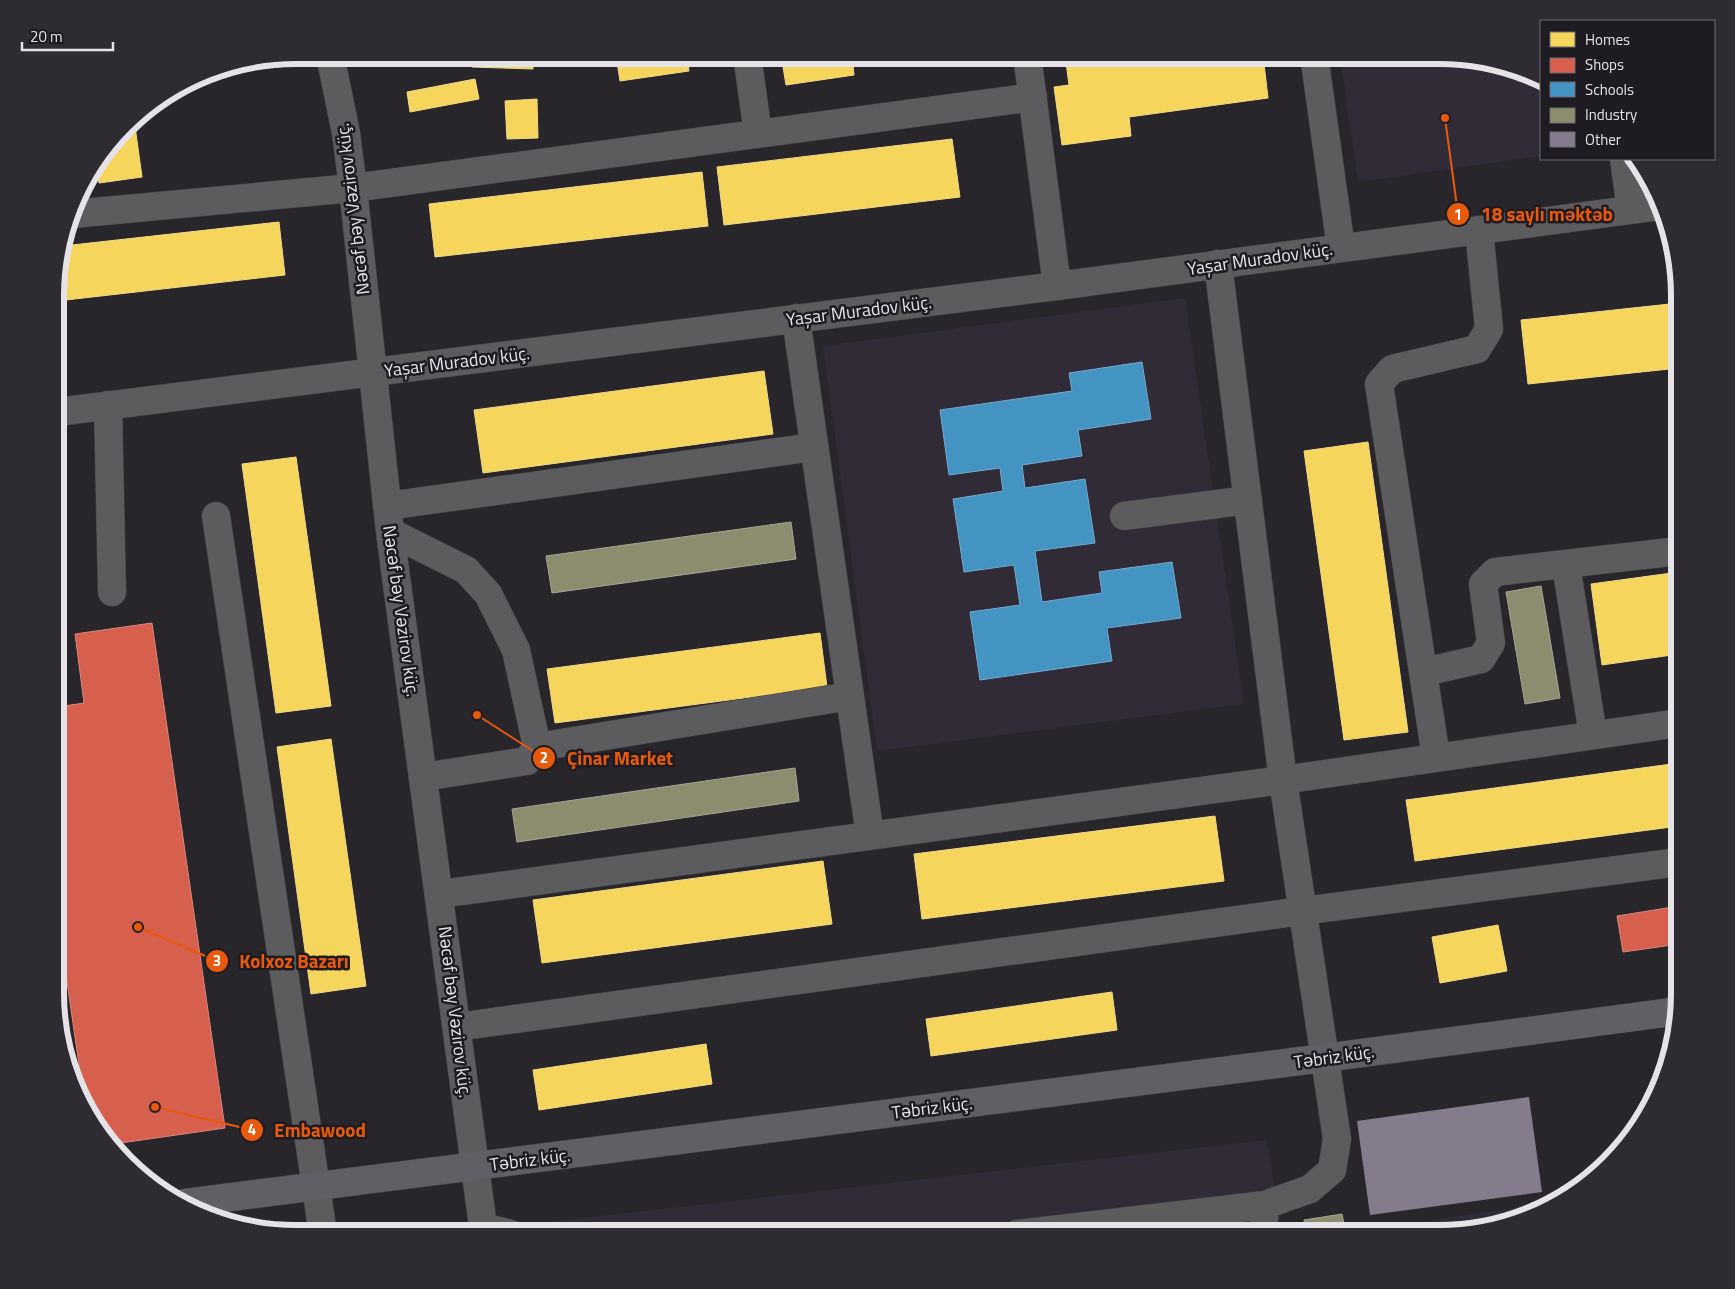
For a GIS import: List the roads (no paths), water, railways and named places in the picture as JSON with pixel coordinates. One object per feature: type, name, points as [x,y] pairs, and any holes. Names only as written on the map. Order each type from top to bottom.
[{"type":"main road","name":"Təbriz küç.","points":[[195,1202],[316,1188],[1670,1012]]},
{"type":"street","name":"Nəcəf bəy Vəzirov küç.","points":[[332,64],[346,133],[390,532],[440,894],[482,1225]]},
{"type":"street","points":[[748,64],[758,134]]},
{"type":"street","points":[[1028,64],[1057,286]]},
{"type":"street","points":[[1315,64],[1341,248]]},
{"type":"street","points":[[79,213],[353,188],[1033,97]]},
{"type":"street","points":[[1624,160],[1631,210]]},
{"type":"street","name":"Yaşar Muradov küç.","points":[[64,411],[1057,286],[1654,207]]},
{"type":"street","points":[[1436,757],[1379,384],[1392,368],[1476,349],[1489,329],[1479,230]]},
{"type":"street","points":[[1094,1225],[1265,1205],[1310,1189],[1332,1170],[1337,1139],[1282,780],[1218,264]]},
{"type":"street","points":[[796,318],[870,836]]},
{"type":"street","points":[[108,405],[112,592]]},
{"type":"street","points":[[387,506],[814,447]]},
{"type":"street","points":[[1124,516],[1248,500]]},
{"type":"street","points":[[216,516],[322,1225]]},
{"type":"street","points":[[390,532],[466,570],[488,594],[516,650],[536,747]]},
{"type":"street","points":[[1424,672],[1481,658],[1491,643],[1483,584],[1495,572],[1671,552]]},
{"type":"street","points":[[1566,565],[1593,735]]},
{"type":"street","points":[[423,776],[526,761],[536,747],[850,696]]},
{"type":"street","points":[[440,894],[1282,780],[1671,724]]},
{"type":"street","points":[[457,1027],[1302,911],[1671,863]]},
{"type":"street","points":[[1264,1225],[1265,1205]]},
{"type":"place","name":"18 saylı məktəb","points":[[1445,118]]},
{"type":"place","name":"Çinar Market","points":[[477,715]]},
{"type":"place","name":"Kolxoz Bazarı","points":[[138,927]]},
{"type":"place","name":"Embawood","points":[[155,1107]]}]
